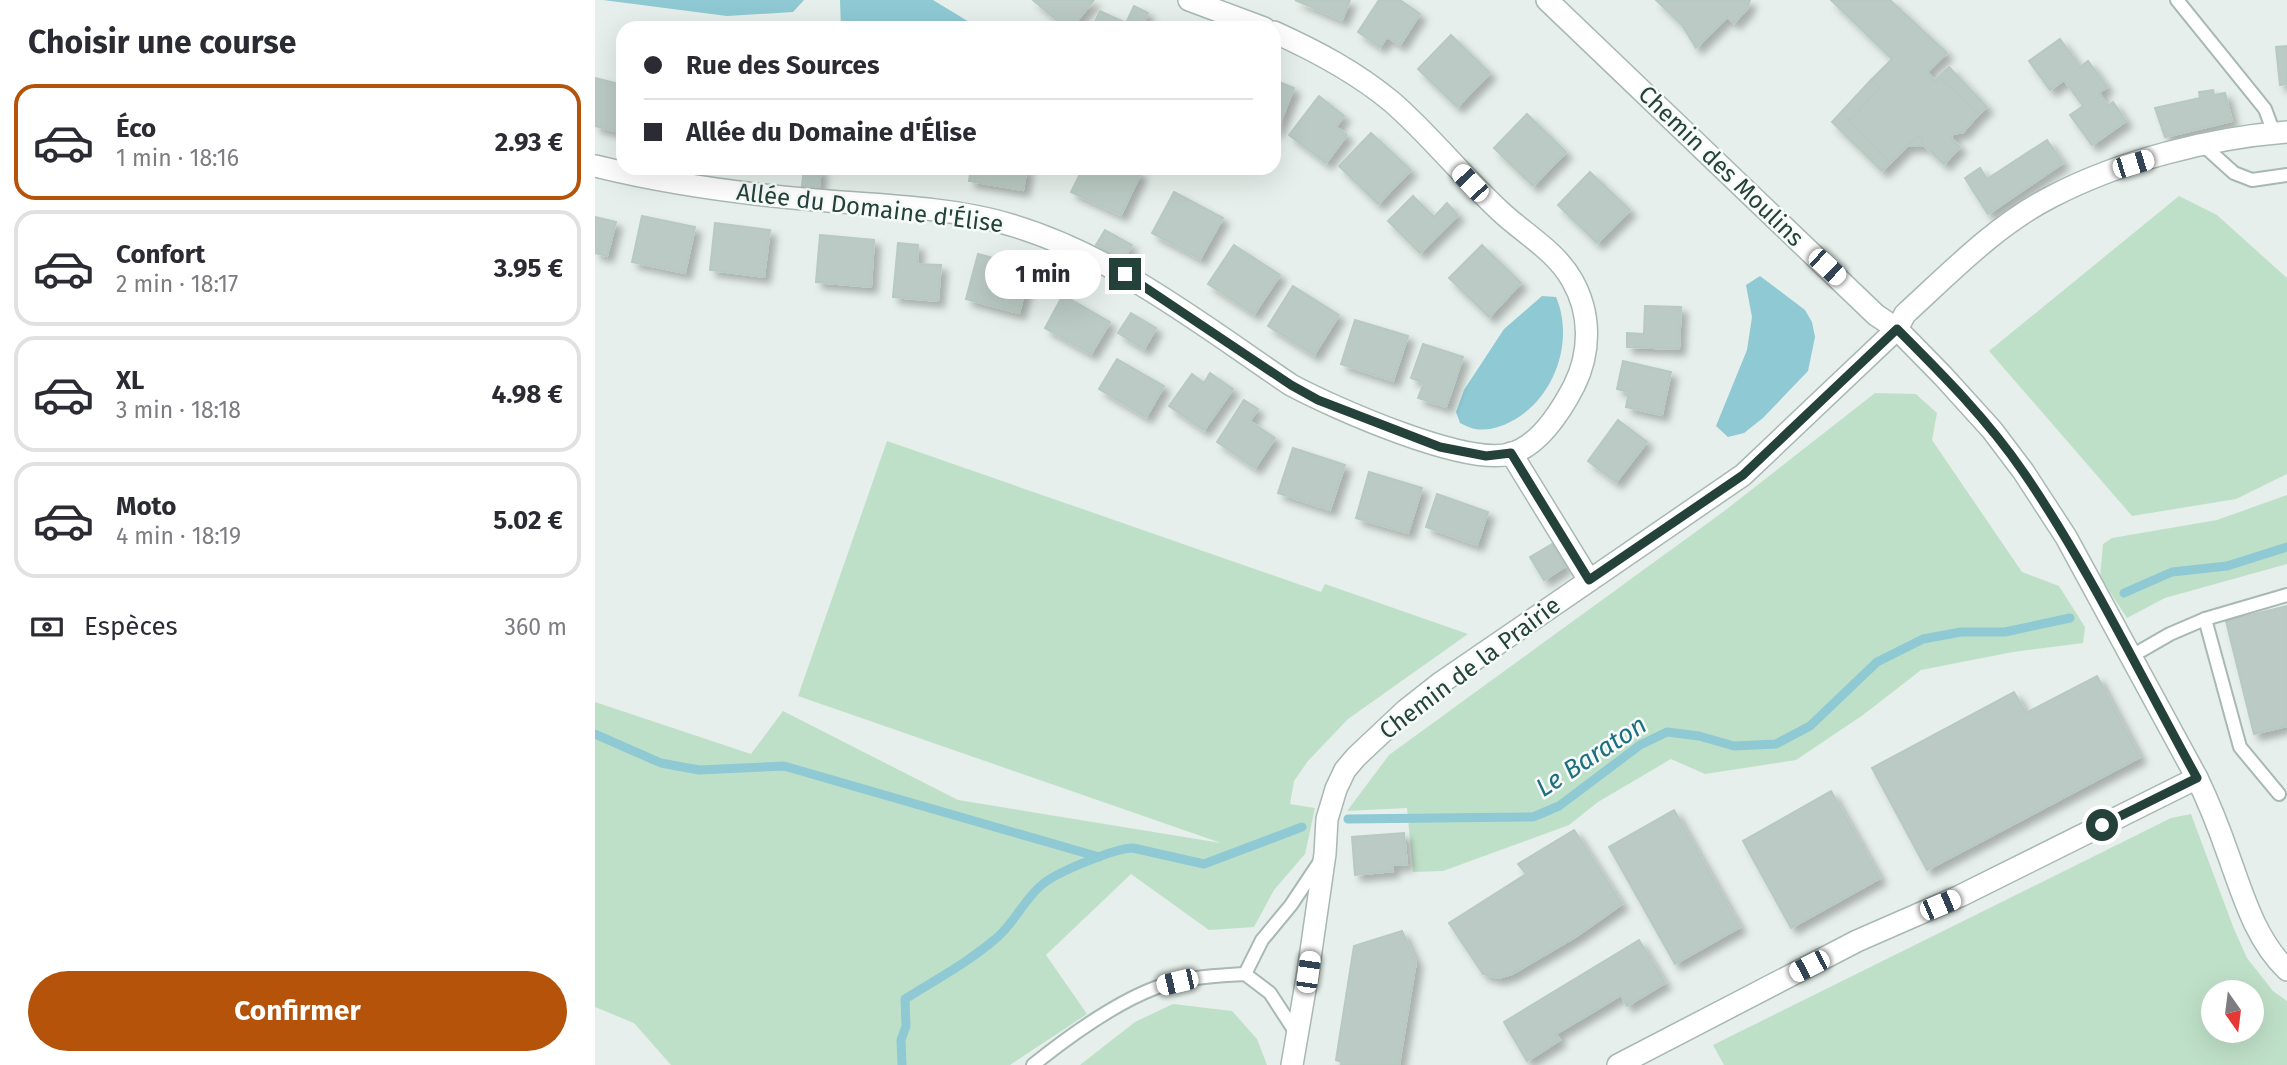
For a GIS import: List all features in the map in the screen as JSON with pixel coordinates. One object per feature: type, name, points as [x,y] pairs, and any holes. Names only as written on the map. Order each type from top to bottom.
[{"type":"street","points":[[1189,0],[1245,21]]},
{"type":"street","name":"Chemin des Moulins","points":[[1547,0],[1876,315],[1897,329],[1985,423],[2023,471],[2066,537],[2197,778],[2252,918],[2273,956],[2287,970]]},
{"type":"street","points":[[1281,36],[1324,56],[1392,102],[1502,214],[1560,262],[1572,281],[1582,303],[1587,328],[1586,354],[1564,405],[1541,432],[1525,446],[1511,453],[1589,580]]},
{"type":"street","name":"Chemin de la Prairie","points":[[1291,1065],[1308,972],[1330,807],[1345,771],[1356,757],[1406,710],[1439,684],[1743,475],[1897,329],[1905,314],[2015,219],[2050,197],[2108,172],[2203,145],[2281,133]]},
{"type":"street","name":"Allée du Domaine d'Élise","points":[[595,166],[616,171]]},
{"type":"street","name":"Allée du Domaine d'Élise","points":[[637,175],[692,187],[888,205],[1009,224],[1092,256],[1125,274],[1291,385],[1318,400],[1440,447],[1486,456],[1511,453]]},
{"type":"street","points":[[1618,1065],[1857,941],[1961,896],[2197,778]]},
{"type":"lane","points":[[2178,0],[2281,133]]},
{"type":"lane","points":[[2203,145],[2234,173],[2252,180],[2287,175]]},
{"type":"lane","points":[[2130,657],[2169,634],[2205,619],[2287,595]]},
{"type":"lane","points":[[2205,619],[2240,747],[2279,794]]},
{"type":"lane","points":[[1245,974],[1262,940],[1291,905],[1325,854]]},
{"type":"lane","points":[[1033,1065],[1121,1005],[1156,987],[1198,977],[1245,974],[1270,993],[1296,1033]]},
{"type":"green space","points":[[2179,196],[2217,215],[2287,278],[2287,474],[2236,499],[2132,516],[1989,351]]},
{"type":"green space","points":[[1875,393],[1916,394],[1937,413],[1932,440],[2022,572],[2059,586],[2085,627],[2083,643],[2013,652],[1921,670],[1863,715],[1796,760],[1705,774],[1671,759],[1598,802],[1569,825],[1443,871],[1413,872],[1407,808],[1347,811],[1389,755],[1723,512]]},
{"type":"green space","points":[[887,441],[1321,592],[1325,584],[1468,634],[1348,719],[1308,761],[1294,781],[1290,804],[1315,808],[1305,854],[1274,890],[1254,927],[1209,930],[1131,874],[1046,955],[1087,1014],[1010,1065],[671,1065],[634,1023],[595,1007],[595,702],[751,754],[783,711],[958,800],[1221,843],[798,696]]},
{"type":"green space","points":[[2287,495],[2287,564],[2165,598],[2127,618],[2100,577],[2103,544],[2112,538],[2217,520]]},
{"type":"green space","points":[[2191,814],[2234,929],[2247,958],[2264,980],[2201,980],[2201,1043],[2265,1043],[2265,981],[2287,1001],[2287,1065],[1724,1065],[1713,1045],[2171,818]]},
{"type":"green space","points":[[1173,1004],[1232,1011],[1257,1039],[1267,1065],[1080,1065],[1135,1022]]},
{"type":"water","points":[[603,0],[804,0],[793,12],[727,16]]},
{"type":"water","points":[[840,0],[933,0],[968,21],[841,21]]},
{"type":"water","points":[[1760,276],[1805,310],[1812,322],[1815,337],[1808,371],[1763,418],[1744,433],[1728,437],[1716,426],[1747,350],[1752,317],[1746,285]]},
{"type":"water","points":[[1542,296],[1556,297],[1563,332],[1562,350],[1549,384],[1527,411],[1504,425],[1490,429],[1473,429],[1460,423],[1456,412],[1464,390],[1504,329]]},
{"type":"building","points":[[1033,0],[1094,0],[1077,21],[1058,21]]},
{"type":"building","points":[[1295,0],[1350,0],[1342,20]]},
{"type":"building","points":[[1379,0],[1400,0],[1420,14],[1400,45],[1387,37],[1380,47],[1358,32]]},
{"type":"building","points":[[1656,0],[1750,0],[1747,9],[1734,23],[1727,17],[1696,48],[1682,25]]},
{"type":"building","points":[[1831,0],[1890,0],[1947,53],[1927,72],[1935,81],[1939,76],[1979,114],[1963,132],[1953,134],[1951,138],[1960,147],[1944,164],[1922,144],[1923,138],[1916,137],[1890,163],[1848,121],[1880,88],[1871,80],[1892,59]]},
{"type":"building","points":[[1134,6],[1148,13],[1144,21],[1127,21]]},
{"type":"building","points":[[1100,11],[1122,21],[1095,21]]},
{"type":"building","points":[[1451,35],[1490,73],[1457,107],[1418,69]]},
{"type":"building","points":[[2060,39],[2080,67],[2088,61],[2107,87],[2099,93],[2108,106],[2113,102],[2126,121],[2092,145],[2070,115],[2083,106],[2064,80],[2050,90],[2029,61]]},
{"type":"building","points":[[2287,46],[2287,84],[2280,85],[2276,47]]},
{"type":"building","points":[[1949,67],[1987,107],[1979,114],[1939,76]]},
{"type":"building","points":[[595,78],[616,83],[616,131],[595,126]]},
{"type":"building","points":[[1871,80],[1880,88],[1848,121],[1890,163],[1882,171],[1832,122]]},
{"type":"building","points":[[1281,83],[1294,88],[1281,120]]},
{"type":"building","points":[[2213,90],[2214,95],[2225,93],[2232,121],[2165,137],[2155,108],[2200,98],[2199,92]]},
{"type":"building","points":[[1319,96],[1344,116],[1336,127],[1347,135],[1326,163],[1289,135]]},
{"type":"building","points":[[1527,114],[1566,152],[1533,186],[1494,148]]},
{"type":"building","points":[[1371,133],[1411,170],[1378,204],[1339,166]]},
{"type":"building","points":[[1916,137],[1923,138],[1922,146],[1907,146]]},
{"type":"building","points":[[2047,140],[2063,163],[1988,214],[1965,178],[1980,168],[1987,179]]},
{"type":"building","points":[[1590,172],[1630,210],[1597,243],[1558,205]]},
{"type":"building","points":[[803,175],[820,175],[819,188],[802,186]]},
{"type":"building","points":[[970,175],[1026,175],[1023,190],[969,181]]},
{"type":"building","points":[[1080,175],[1140,175],[1121,215],[1071,192]]},
{"type":"building","points":[[1174,192],[1223,218],[1200,259],[1152,233]]},
{"type":"building","points":[[1413,196],[1434,217],[1447,203],[1458,215],[1420,253],[1388,221]]},
{"type":"building","points":[[642,216],[695,227],[685,273],[632,262]]},
{"type":"building","points":[[595,217],[616,222],[607,256],[595,253]]},
{"type":"building","points":[[715,223],[770,230],[764,277],[710,270]]},
{"type":"building","points":[[1105,230],[1132,245],[1123,260],[1096,245]]},
{"type":"building","points":[[820,235],[874,240],[871,287],[816,282]]},
{"type":"building","points":[[898,243],[918,245],[917,264],[941,265],[938,301],[893,297]]},
{"type":"building","points":[[1234,245],[1280,275],[1254,314],[1208,284]]},
{"type":"building","points":[[1482,245],[1521,283],[1489,317],[1449,278]]},
{"type":"building","points":[[978,254],[1031,268],[1019,313],[966,299]]},
{"type":"building","points":[[1293,286],[1339,315],[1314,355],[1268,326]]},
{"type":"building","points":[[1063,295],[1110,322],[1091,354],[1045,328]]},
{"type":"building","points":[[1645,306],[1681,307],[1679,349],[1627,347],[1627,333],[1644,334]]},
{"type":"building","points":[[1131,313],[1156,328],[1144,349],[1118,333]]},
{"type":"building","points":[[1355,320],[1408,336],[1393,381],[1341,364]]},
{"type":"building","points":[[1423,344],[1463,357],[1446,407],[1418,398],[1424,383],[1411,378]]},
{"type":"building","points":[[1117,359],[1164,386],[1146,417],[1099,389]]},
{"type":"building","points":[[1623,361],[1671,372],[1662,415],[1626,407],[1629,392],[1617,389]]},
{"type":"building","points":[[1210,373],[1233,389],[1204,430],[1169,406],[1192,374],[1204,383]]},
{"type":"building","points":[[1244,400],[1258,409],[1250,421],[1275,438],[1255,468],[1217,442]]},
{"type":"building","points":[[1618,420],[1647,442],[1616,482],[1588,461]]},
{"type":"building","points":[[1293,448],[1345,465],[1330,510],[1278,493]]},
{"type":"building","points":[[1369,472],[1422,488],[1408,533],[1356,518]]},
{"type":"building","points":[[1437,494],[1488,512],[1477,545],[1426,527]]},
{"type":"building","points":[[1552,544],[1566,566],[1544,580],[1530,557]]},
{"type":"building","points":[[2287,606],[2287,726],[2254,734],[2226,621]]},
{"type":"building","points":[[2097,676],[2140,757],[1927,870],[1872,768],[2014,692],[2026,713]]},
{"type":"building","points":[[1831,791],[1880,878],[1791,928],[1743,841]]},
{"type":"building","points":[[1674,810],[1740,927],[1675,964],[1609,847]]},
{"type":"building","points":[[1574,830],[1622,904],[1577,936],[1512,974],[1498,978],[1483,974],[1449,923],[1526,874],[1518,864]]},
{"type":"building","points":[[1404,833],[1407,864],[1392,865],[1393,871],[1355,875],[1352,837]]},
{"type":"building","points":[[1402,931],[1416,962],[1399,1065],[1341,1065],[1342,1062],[1336,1060],[1354,946]]},
{"type":"building","points":[[1639,940],[1665,983],[1627,1006],[1621,995],[1556,1034],[1560,1040],[1527,1061],[1504,1022]]},
{"type":"waterway","name":"Le Baraton","points":[[2124,593],[2172,572],[2227,566],[2287,547]]},
{"type":"waterway","name":"Le Baraton","points":[[1348,819],[1533,817],[1559,806],[1640,745],[1667,732],[1699,736],[1734,746],[1776,744],[1810,726],[1877,662],[1923,639],[1961,632],[2005,632],[2070,618]]},
{"type":"waterway","points":[[595,734],[661,763],[699,770],[784,766],[1099,857]]},
{"type":"waterway","name":"Le Baraton","points":[[902,1065],[901,1040],[906,1026],[905,999],[962,964],[994,940],[1037,889],[1051,878],[1101,856],[1133,848],[1204,864],[1302,827]]},
{"type":"route","points":[[1125,274],[1291,385],[1318,400],[1440,447],[1486,456],[1511,453],[1589,580],[1743,475],[1897,329],[1991,430],[2023,471],[2066,537],[2197,778],[2102,825]]}]
